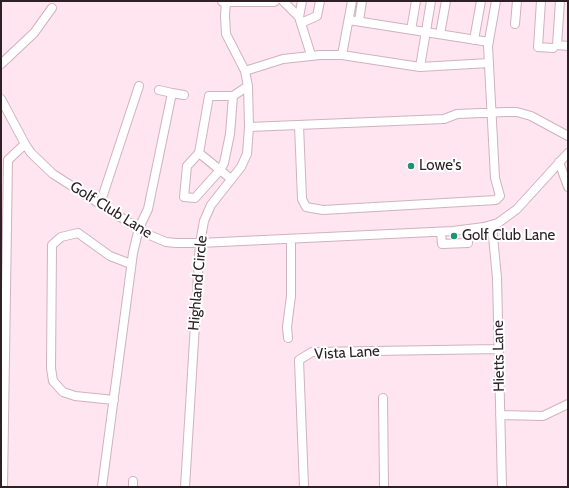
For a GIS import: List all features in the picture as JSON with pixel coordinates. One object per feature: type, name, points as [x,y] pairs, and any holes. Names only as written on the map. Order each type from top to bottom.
[{"type":"main road","points":[[223,1],[274,1]]},
{"type":"street","name":"Highland Circle","points":[[185,487],[200,243],[204,221],[211,205],[241,167],[248,154],[248,86],[245,71],[226,34],[226,1]]},
{"type":"street","points":[[283,1],[300,20]]},
{"type":"street","points":[[302,1],[300,20],[311,55]]},
{"type":"street","points":[[300,20],[314,18],[317,16],[320,1]]},
{"type":"street","points":[[342,55],[352,1]]},
{"type":"street","points":[[359,21],[362,1]]},
{"type":"street","points":[[411,30],[416,1]]},
{"type":"street","points":[[420,67],[431,1]]},
{"type":"street","points":[[440,34],[446,1]]},
{"type":"street","points":[[474,40],[481,1]]},
{"type":"street","points":[[299,125],[302,199],[306,207],[322,210],[496,200],[500,196],[495,178],[489,42],[496,1]]},
{"type":"street","points":[[515,24],[517,1]]},
{"type":"street","points":[[541,1],[538,47],[568,46]]},
{"type":"street","points":[[555,47],[560,1]]},
{"type":"street","points":[[1,64],[34,33],[52,8]]},
{"type":"street","points":[[349,20],[489,42]]},
{"type":"street","points":[[245,71],[283,59],[311,55],[342,55],[420,67],[489,63]]},
{"type":"street","points":[[100,204],[139,86]]},
{"type":"street","points":[[233,96],[230,134],[224,163],[220,170],[195,198],[184,197],[187,166],[200,153],[209,96],[233,96],[248,86]]},
{"type":"street","points":[[159,90],[184,95]]},
{"type":"street","points":[[102,487],[131,264],[139,228],[148,209],[172,93]]},
{"type":"street","name":"Golf Club Lane","points":[[1,99],[31,153],[53,174],[147,234],[166,242],[200,243],[441,232],[492,226],[517,209],[568,153]]},
{"type":"street","points":[[249,127],[444,118],[457,114],[517,112],[531,116],[568,136]]},
{"type":"street","points":[[3,487],[8,160],[25,144]]},
{"type":"street","points":[[200,153],[231,179]]},
{"type":"street","points":[[559,162],[568,188]]},
{"type":"street","name":"Hietts Lane","points":[[492,226],[497,278],[502,487]]},
{"type":"street","points":[[441,232],[442,244],[468,243],[468,230]]},
{"type":"street","points":[[114,400],[75,396],[63,392],[53,381],[51,360],[52,245],[61,237],[78,233],[110,256],[131,264]]},
{"type":"street","points":[[288,338],[287,327],[291,296],[291,239]]},
{"type":"street","name":"Vista Lane","points":[[304,487],[298,360],[312,352],[499,349]]},
{"type":"street","points":[[383,398],[384,487]]},
{"type":"street","points":[[500,415],[543,416],[568,404]]},
{"type":"place","name":"Lowe's","points":[[411,166]]},
{"type":"place","name":"Golf Club Lane","points":[[454,236]]}]
